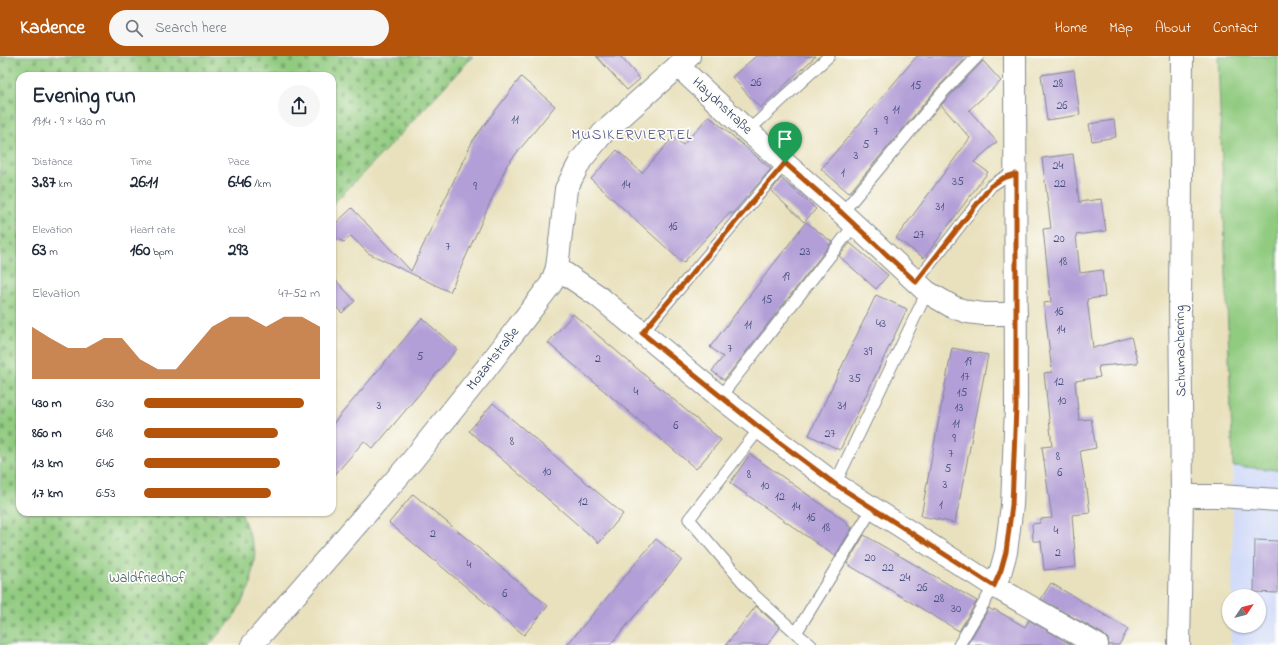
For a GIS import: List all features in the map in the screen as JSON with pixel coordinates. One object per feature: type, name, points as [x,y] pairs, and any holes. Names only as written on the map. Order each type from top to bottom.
[{"type":"street","points":[[994,586],[1001,570],[1006,552],[1012,505],[1016,407],[1015,56]]},
{"type":"street","name":"Schumacherring","points":[[1179,645],[1182,496],[1180,310],[1182,56]]},
{"type":"street","name":"Haydnstraße","points":[[684,61],[748,131],[848,218],[922,287],[952,307],[968,312],[984,314],[1016,314]]},
{"type":"street","name":"Mozartstraße","points":[[252,645],[411,462],[485,370],[551,284],[557,268],[566,189],[581,160],[603,133],[684,61]]},
{"type":"street","points":[[557,268],[598,296],[720,397],[835,484],[994,586],[1097,645]]},
{"type":"street","points":[[1182,496],[1220,496],[1278,500]]},
{"type":"lane","points":[[748,131],[829,56]]},
{"type":"lane","points":[[720,397],[848,218],[943,92],[978,56]]},
{"type":"lane","points":[[642,333],[785,163]]},
{"type":"lane","points":[[835,484],[922,287],[991,186],[1003,178],[1016,174]]},
{"type":"lane","points":[[760,428],[689,519],[753,594],[811,645]]},
{"type":"lane","points":[[796,633],[872,509]]},
{"type":"lane","points":[[959,645],[994,586]]},
{"type":"shaded area","points":[[1233,466],[1278,470],[1278,645],[1231,645],[1231,633],[1266,633],[1266,589],[1232,589]]},
{"type":"green space","name":"Waldfriedhof","points":[[0,56],[473,56],[336,201],[336,72],[16,72],[16,516],[242,516],[255,551],[251,584],[234,617],[209,645],[0,645]]},
{"type":"green space","points":[[1218,56],[1278,56],[1278,470],[1233,466]]},
{"type":"building","points":[[596,56],[620,56],[640,79],[627,90]]},
{"type":"building","points":[[756,56],[816,56],[760,108],[732,77]]},
{"type":"building","points":[[917,56],[968,56],[938,87],[849,193],[821,169]]},
{"type":"building","points":[[983,61],[1001,81],[969,110],[997,142],[974,162],[988,172],[924,258],[896,238],[970,138],[941,105]]},
{"type":"building","points":[[1074,70],[1080,115],[1047,120],[1041,75]]},
{"type":"building","points":[[521,77],[555,106],[507,165],[450,292],[368,253],[351,236],[344,242],[336,239],[336,223],[352,208],[411,271],[473,140]]},
{"type":"building","points":[[709,116],[771,169],[732,214],[730,212],[683,263],[591,179],[617,150],[642,173],[673,137],[683,145]]},
{"type":"building","points":[[1114,120],[1116,137],[1092,141],[1089,124]]},
{"type":"building","points":[[1073,154],[1079,202],[1101,199],[1106,231],[1076,235],[1080,273],[1102,270],[1105,297],[1087,299],[1093,348],[1131,337],[1138,363],[1099,366],[1100,377],[1075,381],[1079,420],[1091,419],[1096,448],[1080,451],[1090,513],[1072,515],[1076,567],[1044,570],[1041,541],[1033,541],[1032,524],[1040,523],[1040,519],[1052,518],[1042,447],[1052,446],[1044,373],[1052,372],[1044,303],[1051,302],[1043,229],[1051,228],[1042,158]]},
{"type":"building","points":[[781,178],[816,209],[804,222],[771,191]]},
{"type":"building","points":[[806,222],[832,242],[724,380],[712,371],[723,357],[710,347]]},
{"type":"building","points":[[850,243],[888,275],[876,289],[839,256]]},
{"type":"building","points":[[336,280],[355,301],[342,313],[336,307]]},
{"type":"building","points":[[876,295],[907,309],[840,450],[809,435]]},
{"type":"building","points":[[573,314],[721,440],[696,469],[548,343]]},
{"type":"building","points":[[422,318],[457,349],[373,449],[364,441],[336,473],[336,420]]},
{"type":"building","points":[[952,348],[988,355],[955,523],[921,516]]},
{"type":"building","points":[[493,403],[623,514],[599,543],[469,431]]},
{"type":"building","points":[[750,454],[848,523],[847,525],[852,528],[835,556],[730,483]]},
{"type":"building","points":[[413,494],[548,606],[524,635],[389,523]]},
{"type":"building","points":[[864,535],[977,601],[959,631],[847,564]]},
{"type":"building","points":[[656,539],[682,560],[610,645],[567,645]]},
{"type":"building","points":[[1255,540],[1278,541],[1278,593],[1266,592],[1266,589],[1254,589]]},
{"type":"building","points":[[1051,583],[1128,629],[1119,645],[1109,645],[1108,639],[1103,634],[1041,599]]},
{"type":"building","points":[[756,606],[780,628],[767,645],[726,645]]},
{"type":"building","points":[[989,608],[993,611],[994,609],[1025,627],[1029,620],[1072,645],[967,645]]},
{"type":"district","name":"MUSIKERVIERTEL","points":[[632,135]]},
{"type":"route","points":[[785,163],[842,213],[916,282],[984,193],[997,181],[1016,174],[1016,407],[1012,505],[1006,552],[1001,570],[994,586],[835,484],[720,397],[642,333],[785,163]]}]
